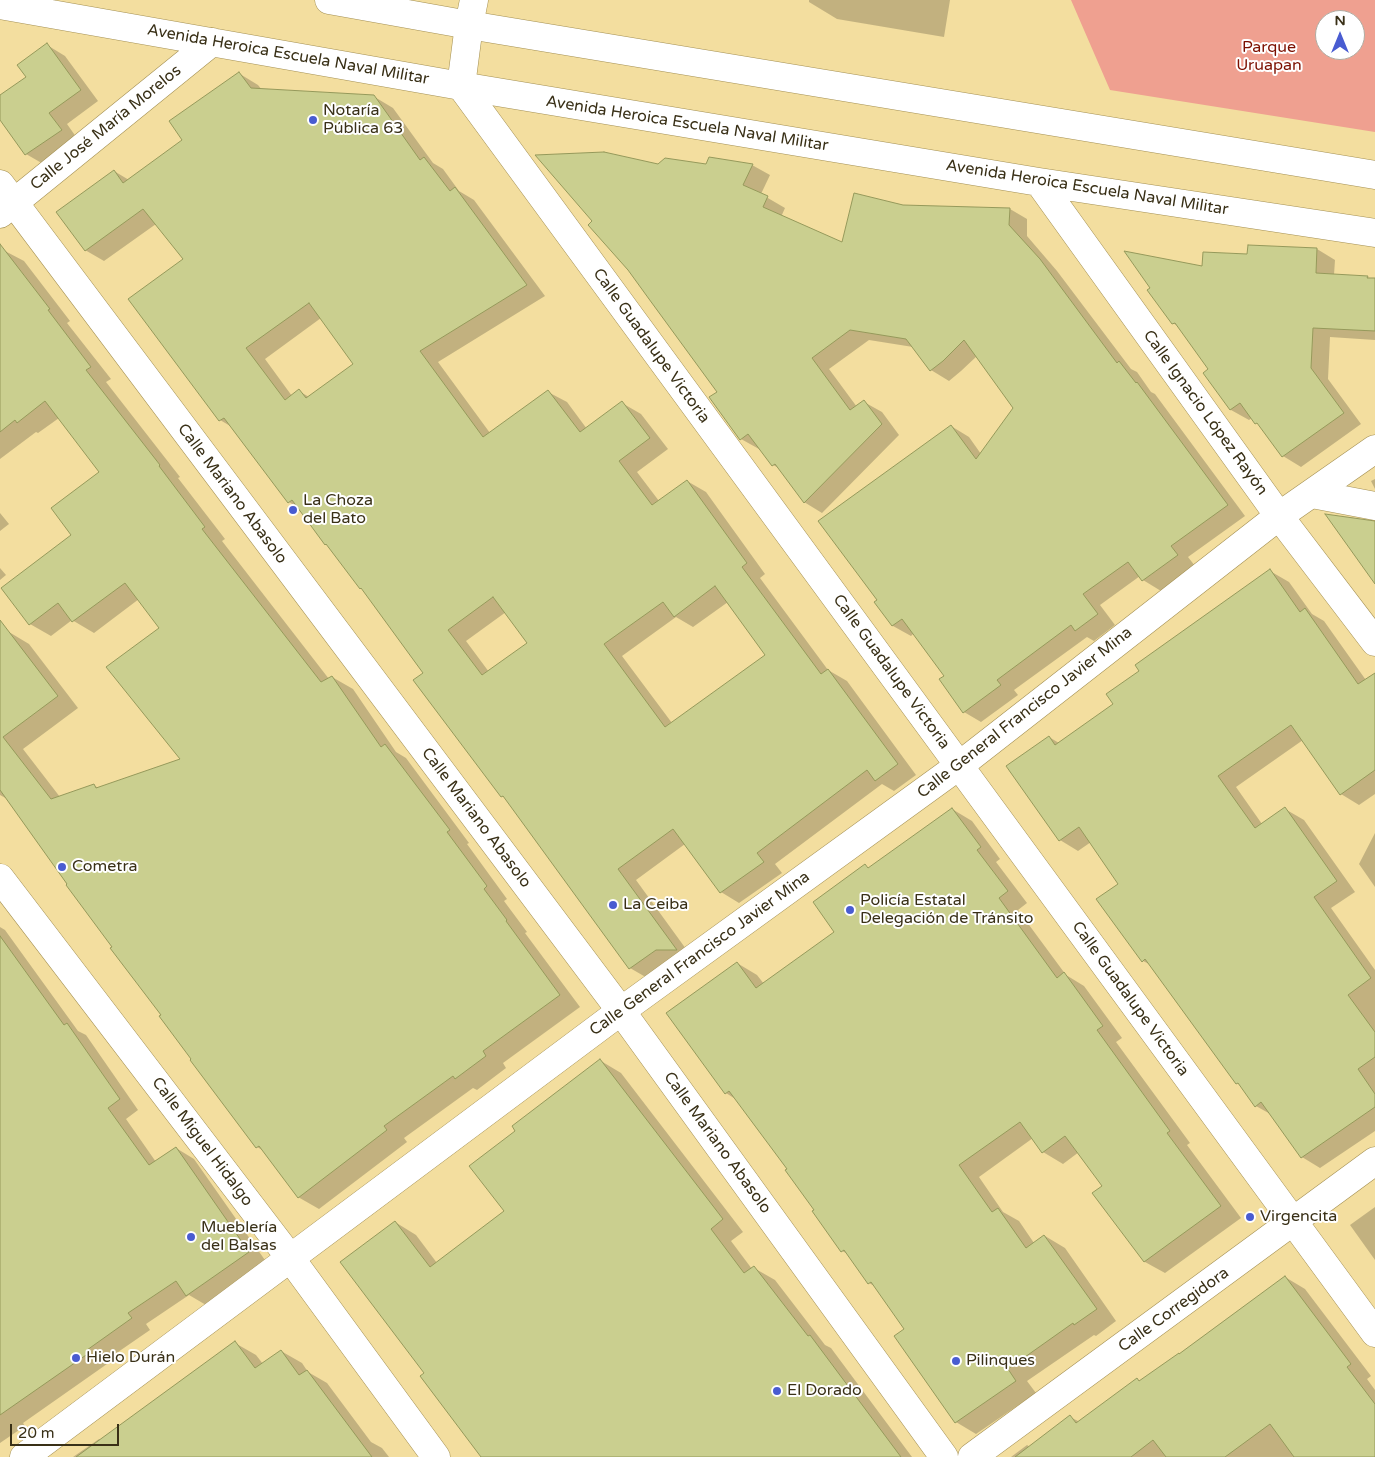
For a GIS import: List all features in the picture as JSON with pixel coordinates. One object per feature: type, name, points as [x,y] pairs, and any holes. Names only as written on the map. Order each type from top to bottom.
[{"type":"street","points":[[329,0],[471,12],[1375,175]]},
{"type":"street","name":"Avenida Heroica Escuela Naval Militar","points":[[0,5],[461,86],[1039,182],[1375,232]]},
{"type":"street","points":[[461,86],[471,12]]},
{"type":"street","name":"Calle José María Morelos","points":[[5,201],[212,42]]},
{"type":"street","name":"Calle Guadalupe Victoria","points":[[461,86],[960,765],[1293,1223],[1375,1332]]},
{"type":"street","name":"Calle Ignacio López Rayón","points":[[1039,182],[1280,516],[1375,642]]},
{"type":"street","name":"Calle Mariano Abasolo","points":[[5,201],[621,1011],[944,1457]]},
{"type":"street","name":"Calle General Francisco Javier Mina","points":[[24,1457],[621,1011],[960,765],[1280,516],[1375,449]]},
{"type":"street","points":[[1312,494],[1375,506]]},
{"type":"street","name":"Calle Miguel Hidalgo","points":[[0,878],[291,1259],[436,1457]]},
{"type":"street","name":"Calle Corregidora","points":[[972,1457],[1375,1161]]},
{"type":"green space","name":"Parque Uruapan","points":[[1071,0],[1375,0],[1375,132],[1110,90]]},
{"type":"building","points":[[47,43],[81,90],[49,113],[62,130],[25,155],[0,120],[0,95],[26,77],[17,65]]},
{"type":"building","points":[[239,72],[251,88],[374,95],[420,160],[424,157],[450,191],[455,187],[527,285],[420,351],[483,437],[548,390],[580,432],[622,401],[650,438],[619,461],[652,505],[687,480],[747,563],[742,567],[821,674],[828,669],[898,764],[875,781],[867,770],[757,853],[764,862],[720,893],[673,829],[618,869],[677,950],[656,950],[629,969],[503,796],[501,797],[413,680],[423,673],[361,588],[325,545],[292,500],[288,503],[224,418],[219,421],[128,299],[183,259],[143,209],[85,251],[56,212],[114,170],[123,183],[182,140],[169,121]],"holes":[[[309,303],[353,364],[306,398],[299,389],[285,400],[246,348]],[[715,586],[765,655],[665,727],[604,644],[663,602],[674,617]],[[493,597],[527,643],[482,675],[448,630]]]},
{"type":"building","points":[[604,152],[658,164],[665,158],[706,164],[709,157],[753,164],[743,185],[768,196],[763,207],[842,242],[854,193],[903,205],[1010,208],[1009,225],[1040,259],[1117,363],[1119,361],[1137,382],[1228,505],[1171,546],[1178,555],[1142,581],[1128,562],[1083,594],[1098,614],[1075,631],[1071,625],[997,680],[1001,685],[963,713],[939,679],[944,676],[902,619],[892,626],[874,602],[877,600],[818,521],[951,425],[976,459],[1013,408],[964,340],[930,371],[906,339],[850,330],[812,358],[850,410],[864,400],[882,424],[804,503],[775,464],[772,466],[748,434],[740,440],[709,397],[717,392],[628,270],[588,225],[592,221],[535,155]]},
{"type":"building","points":[[0,244],[50,309],[48,310],[91,367],[86,370],[160,465],[205,527],[202,529],[321,682],[332,676],[381,747],[385,744],[450,830],[447,832],[487,886],[484,889],[560,995],[483,1051],[486,1056],[455,1079],[453,1076],[384,1126],[387,1130],[298,1198],[259,1146],[256,1148],[190,1060],[159,1016],[161,1015],[110,948],[112,947],[0,790],[0,620],[58,696],[3,737],[51,799],[94,784],[96,788],[180,759],[106,667],[159,628],[125,583],[72,622],[58,603],[29,625],[1,588],[71,535],[51,508],[99,472],[45,401],[17,423],[15,420],[0,432]]},
{"type":"building","points":[[1248,245],[1317,248],[1316,273],[1375,278],[1375,331],[1313,328],[1311,368],[1344,413],[1282,457],[1240,403],[1230,410],[1203,373],[1208,369],[1175,323],[1172,324],[1147,290],[1150,288],[1124,251],[1202,266],[1203,252],[1247,254]]},
{"type":"building","points":[[1325,514],[1375,521],[1375,584]]},
{"type":"building","points":[[1270,569],[1300,612],[1305,608],[1358,684],[1375,673],[1375,770],[1340,795],[1291,725],[1218,776],[1255,828],[1285,807],[1337,881],[1314,897],[1371,978],[1348,995],[1375,1032],[1375,1057],[1358,1069],[1375,1094],[1375,1107],[1301,1158],[1261,1102],[1255,1107],[1238,1083],[1236,1084],[1145,959],[1142,962],[1096,899],[1118,884],[1079,827],[1059,841],[1006,766],[1049,736],[1055,745],[1113,704],[1106,694],[1139,671],[1135,665]]},
{"type":"building","points":[[952,808],[981,847],[977,850],[1008,891],[999,898],[1057,978],[1064,972],[1103,1026],[1097,1030],[1170,1131],[1167,1133],[1221,1206],[1144,1262],[1092,1193],[1102,1186],[1065,1136],[1042,1153],[1020,1122],[959,1165],[992,1212],[998,1208],[1026,1248],[1044,1235],[1097,1309],[1074,1325],[1073,1323],[1008,1369],[1016,1381],[955,1423],[894,1336],[904,1329],[871,1282],[868,1284],[844,1250],[841,1252],[785,1170],[787,1169],[729,1091],[725,1094],[666,1013],[737,962],[756,988],[834,932],[813,902],[865,864],[868,868]]},
{"type":"building","points":[[0,936],[64,1025],[67,1023],[120,1099],[108,1108],[149,1165],[176,1147],[249,1252],[186,1296],[176,1281],[128,1313],[132,1318],[87,1350],[89,1353],[0,1415]]},
{"type":"building","points":[[600,1059],[723,1219],[711,1229],[744,1273],[754,1266],[808,1336],[810,1335],[901,1457],[481,1457],[420,1376],[424,1373],[340,1262],[395,1221],[430,1267],[504,1211],[469,1166],[515,1131],[512,1126]]},
{"type":"building","points":[[1285,1276],[1351,1364],[1347,1367],[1375,1404],[1375,1457],[1294,1457],[1270,1424],[1225,1457],[1166,1457],[1153,1440],[1131,1457],[1015,1457],[1070,1415],[1076,1423],[1137,1378],[1139,1381]]},
{"type":"building","points":[[235,1341],[255,1368],[281,1350],[299,1375],[307,1370],[372,1457],[76,1457]]},
{"type":"place","name":"Notaría Pública 63","points":[[313,120]]},
{"type":"place","name":"La Choza del Bato","points":[[293,510]]},
{"type":"place","name":"Cometra","points":[[62,867]]},
{"type":"place","name":"La Ceiba","points":[[613,905]]},
{"type":"place","name":"Policía Estatal Delegación de Tránsito","points":[[850,910]]},
{"type":"place","name":"Virgencita","points":[[1250,1217]]},
{"type":"place","name":"Mueblería del Balsas","points":[[191,1237]]},
{"type":"place","name":"Hielo Durán","points":[[76,1358]]},
{"type":"place","name":"Pilinques","points":[[956,1361]]},
{"type":"place","name":"El Dorado","points":[[777,1391]]}]
